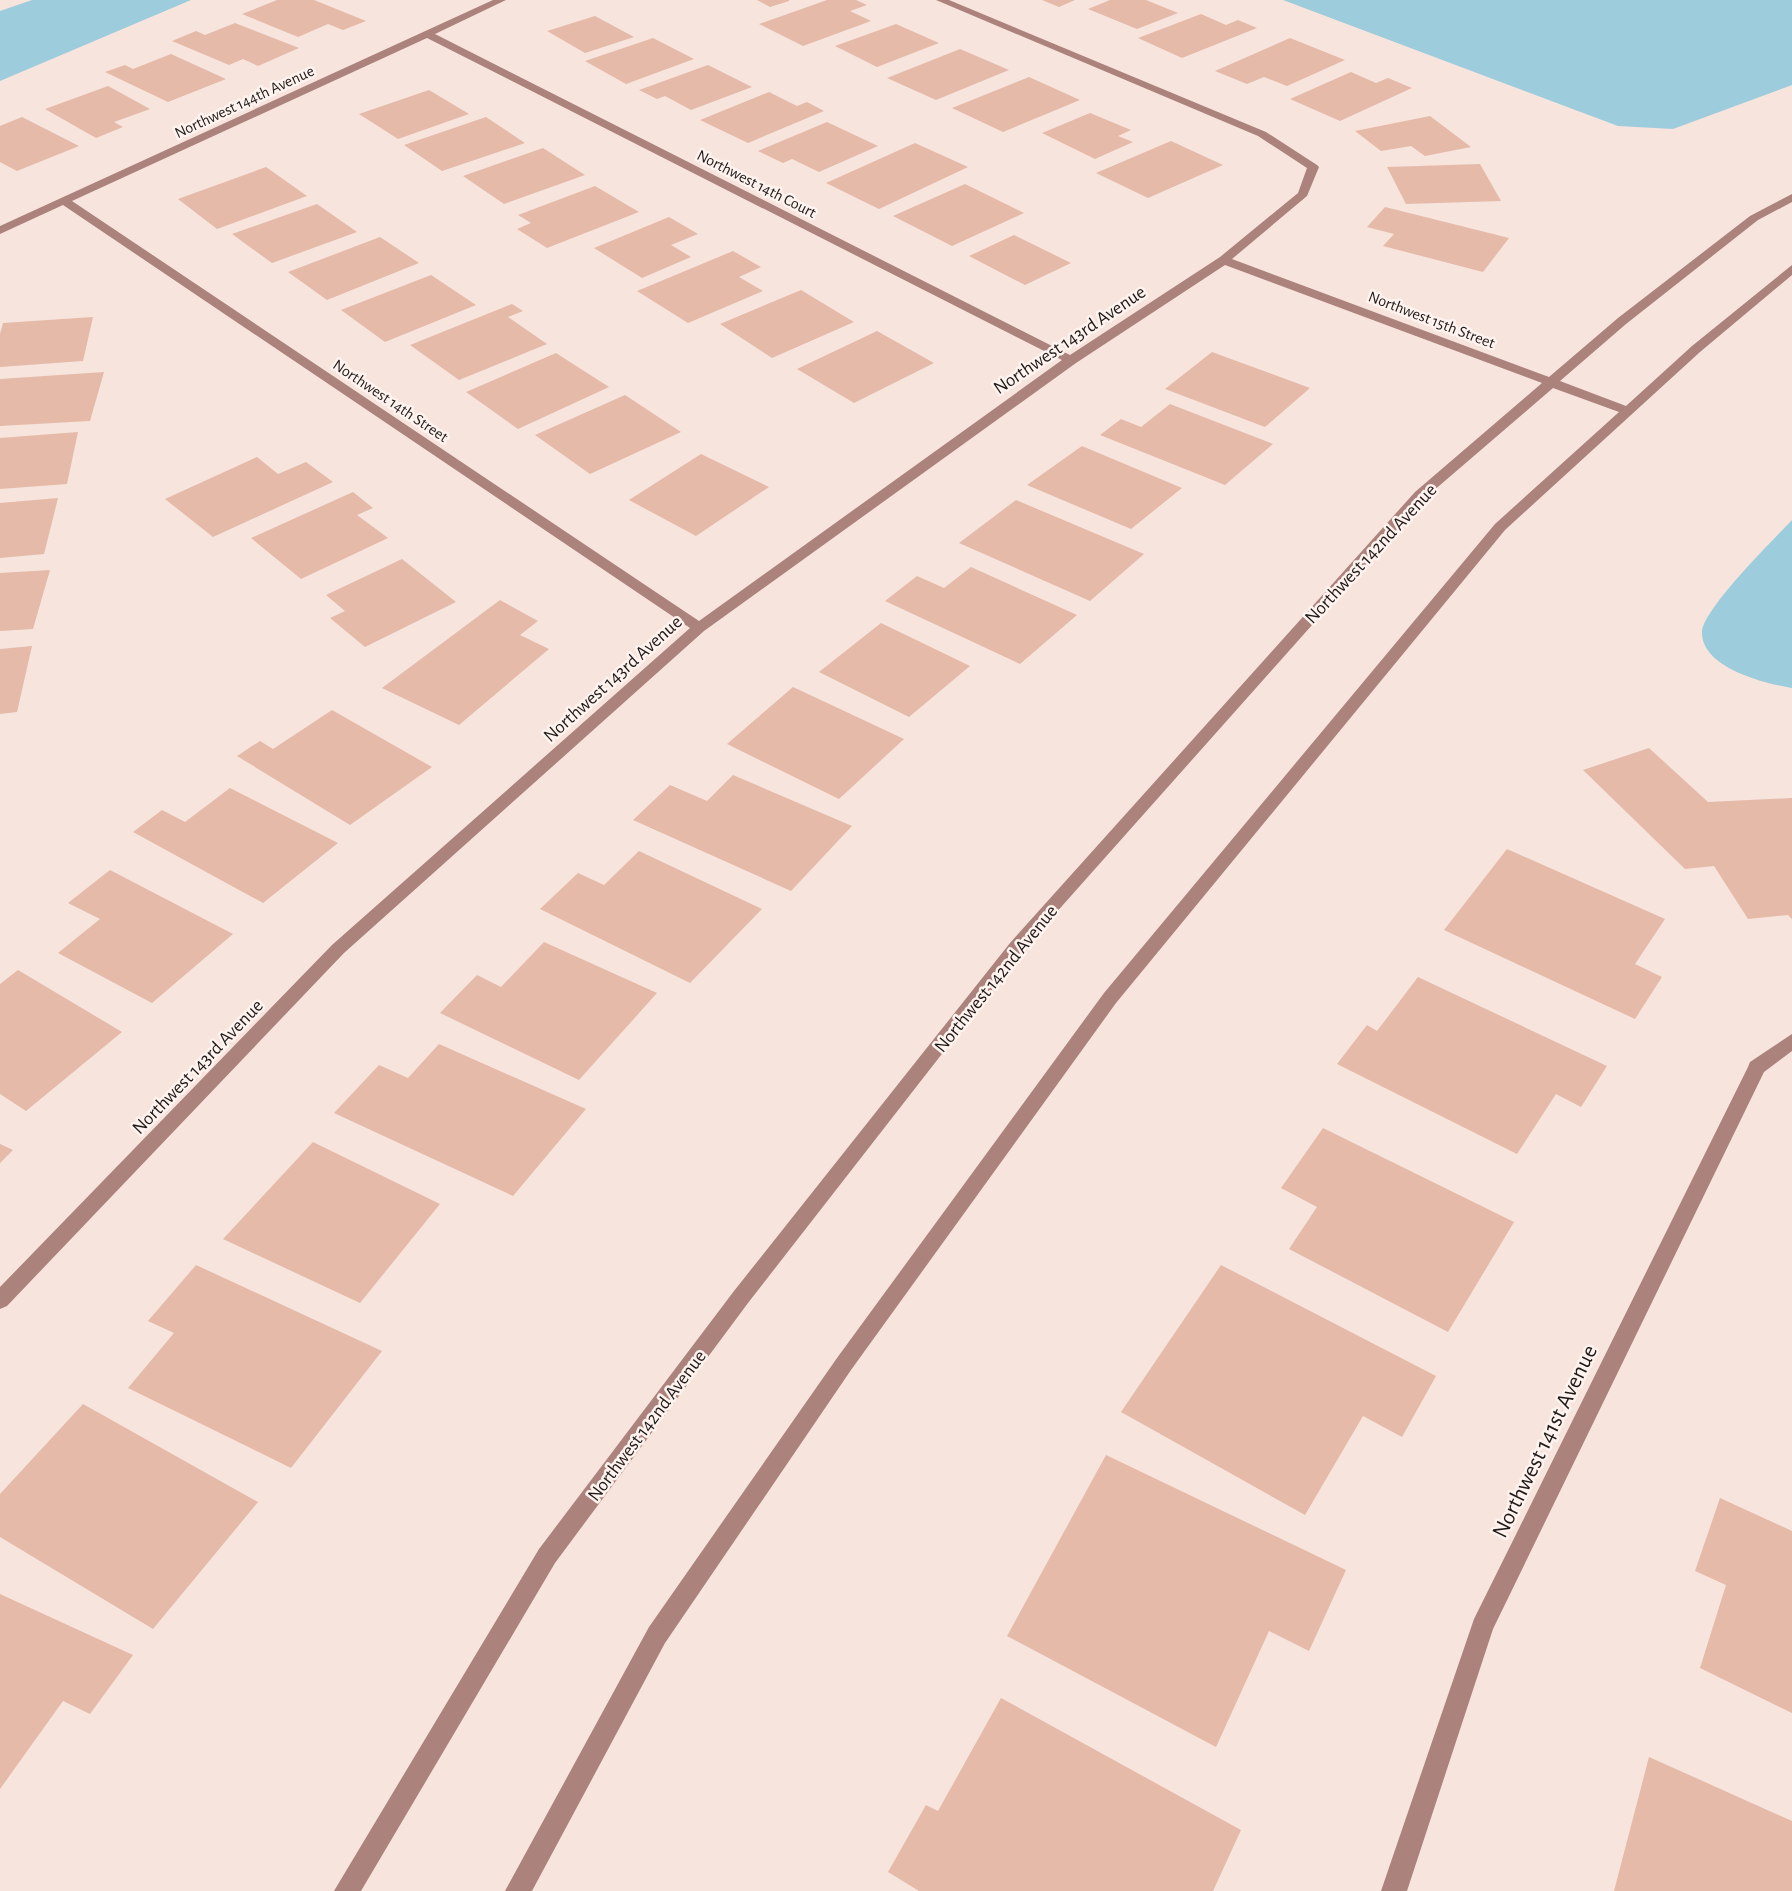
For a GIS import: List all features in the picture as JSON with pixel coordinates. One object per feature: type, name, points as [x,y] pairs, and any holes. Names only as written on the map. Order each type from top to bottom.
[{"type":"street","name":"Northwest 144th Avenue","points":[[0,230],[501,0]]},
{"type":"street","name":"Northwest 143rd Avenue","points":[[0,1300],[338,949],[699,628],[1071,360],[1224,260],[1303,194],[1313,167],[1262,134],[941,0]]},
{"type":"street","name":"Northwest 14th Court","points":[[428,34],[1071,360]]},
{"type":"street","name":"Northwest 142nd Avenue","points":[[347,1891],[547,1556],[741,1297],[1008,958],[1420,495],[1622,321],[1754,218],[1792,197]]},
{"type":"street","name":"Northwest 14th Street","points":[[64,201],[699,628]]},
{"type":"street","name":"Northwest 15th Street","points":[[1224,260],[1627,411]]},
{"type":"street","points":[[518,1891],[657,1635],[844,1364],[1110,998],[1500,527],[1696,349],[1792,269]]},
{"type":"street","name":"Northwest 141st Avenue","points":[[1394,1891],[1482,1627],[1757,1067],[1792,1041]]},
{"type":"water","points":[[32,0],[191,0],[0,81],[0,11]]},
{"type":"water","points":[[1283,0],[1792,0],[1792,85],[1673,129],[1618,126]]},
{"type":"water","points":[[1792,520],[1792,688],[1752,678],[1723,664],[1705,645],[1702,632],[1705,621],[1726,592]]},
{"type":"building","points":[[277,0],[314,0],[366,21],[343,30],[328,24],[298,37],[242,14]]},
{"type":"building","points":[[757,0],[789,0],[789,1],[770,7]]},
{"type":"building","points":[[827,0],[856,0],[867,5],[850,11],[871,21],[803,46],[759,24]]},
{"type":"building","points":[[1042,0],[1075,0],[1059,7]]},
{"type":"building","points":[[1110,0],[1146,0],[1178,13],[1137,29],[1088,9]]},
{"type":"building","points":[[1201,14],[1226,25],[1238,20],[1257,28],[1182,58],[1138,38]]},
{"type":"building","points":[[595,16],[634,37],[585,53],[547,31]]},
{"type":"building","points":[[235,23],[299,48],[258,66],[243,59],[229,65],[172,41],[196,31],[205,35]]},
{"type":"building","points":[[896,24],[939,43],[877,67],[835,46]]},
{"type":"building","points":[[653,38],[694,59],[626,84],[585,61]]},
{"type":"building","points":[[1290,38],[1345,60],[1287,86],[1264,77],[1247,84],[1215,71]]},
{"type":"building","points":[[960,49],[1009,70],[936,100],[887,78]]},
{"type":"building","points":[[171,54],[226,79],[168,102],[105,72],[125,65],[133,69]]},
{"type":"building","points":[[708,65],[752,87],[691,110],[665,96],[657,99],[639,90]]},
{"type":"building","points":[[1351,72],[1376,83],[1388,78],[1412,88],[1340,121],[1290,99]]},
{"type":"building","points":[[1029,77],[1080,100],[1003,132],[952,108]]},
{"type":"building","points":[[108,86],[150,109],[114,122],[123,127],[96,138],[45,109]]},
{"type":"building","points":[[429,90],[469,114],[398,139],[359,114]]},
{"type":"building","points":[[769,92],[797,106],[807,102],[824,111],[748,143],[700,120]]},
{"type":"building","points":[[1090,113],[1131,130],[1118,136],[1133,142],[1095,159],[1042,133]]},
{"type":"building","points":[[1430,116],[1471,147],[1425,156],[1411,146],[1381,151],[1355,131]]},
{"type":"building","points":[[22,117],[79,146],[17,171],[0,162],[0,126]]},
{"type":"building","points":[[486,117],[525,143],[442,171],[404,145]]},
{"type":"building","points":[[827,122],[878,146],[819,172],[792,159],[783,163],[758,151]]},
{"type":"building","points":[[1171,141],[1223,165],[1148,198],[1096,173]]},
{"type":"building","points":[[915,143],[968,167],[879,209],[826,183]]},
{"type":"building","points":[[543,148],[585,175],[504,204],[463,176]]},
{"type":"building","points":[[1480,164],[1501,201],[1406,204],[1387,167]]},
{"type":"building","points":[[266,167],[307,196],[217,229],[178,199]]},
{"type":"building","points":[[965,184],[1024,213],[952,246],[893,216]]},
{"type":"building","points":[[595,186],[639,212],[547,248],[517,229],[531,223],[518,215]]},
{"type":"building","points":[[317,204],[357,232],[272,263],[232,234]]},
{"type":"building","points":[[1385,207],[1509,238],[1483,272],[1383,246],[1394,234],[1367,227]]},
{"type":"building","points":[[669,217],[698,234],[671,245],[691,257],[642,278],[594,248]]},
{"type":"building","points":[[1014,235],[1071,263],[1025,285],[969,256]]},
{"type":"building","points":[[380,237],[419,263],[327,300],[288,272]]},
{"type":"building","points":[[733,251],[761,267],[739,277],[763,291],[688,323],[637,291]]},
{"type":"building","points":[[431,275],[476,305],[385,342],[341,310]]},
{"type":"building","points":[[801,290],[854,322],[772,358],[720,324]]},
{"type":"building","points":[[512,304],[523,311],[508,317],[547,344],[459,380],[410,345]]},
{"type":"building","points":[[93,317],[83,361],[0,367],[0,334],[3,323]]},
{"type":"building","points":[[877,331],[934,363],[854,403],[797,369]]},
{"type":"building","points":[[1212,352],[1310,388],[1265,427],[1165,389]]},
{"type":"building","points":[[556,353],[609,387],[518,429],[466,392]]},
{"type":"building","points":[[104,372],[90,421],[0,426],[0,379]]},
{"type":"building","points":[[625,395],[681,432],[590,474],[535,435]]},
{"type":"building","points":[[1170,404],[1273,444],[1225,485],[1100,435],[1121,419],[1141,427]]},
{"type":"building","points":[[78,432],[67,484],[0,489],[0,438]]},
{"type":"building","points":[[1082,446],[1182,488],[1131,529],[1027,485]]},
{"type":"building","points":[[701,454],[769,487],[696,536],[629,500]]},
{"type":"building","points":[[257,457],[278,474],[306,462],[333,482],[213,537],[165,499]]},
{"type":"building","points":[[353,492],[373,508],[357,515],[388,538],[301,579],[251,538]]},
{"type":"building","points":[[58,498],[44,554],[0,558],[0,503]]},
{"type":"building","points":[[1016,500],[1144,554],[1090,601],[959,543]]},
{"type":"building","points":[[402,559],[456,602],[365,647],[330,618],[345,611],[326,595]]},
{"type":"building","points":[[971,567],[1077,615],[1020,664],[885,601],[917,576],[944,588]]},
{"type":"building","points":[[50,570],[33,629],[0,631],[0,573]]},
{"type":"building","points":[[500,600],[538,621],[520,635],[549,649],[459,725],[382,688]]},
{"type":"building","points":[[881,623],[970,666],[909,717],[819,672]]},
{"type":"building","points":[[32,646],[17,712],[0,714],[0,649]]},
{"type":"building","points":[[793,687],[904,739],[839,799],[727,744]]},
{"type":"building","points":[[332,710],[432,767],[350,825],[237,756],[260,741],[273,749]]},
{"type":"building","points":[[1649,748],[1708,802],[1792,798],[1792,919],[1788,915],[1748,919],[1714,866],[1685,869],[1583,770]]},
{"type":"building","points":[[733,775],[852,826],[791,891],[633,820],[670,785],[707,801]]},
{"type":"building","points":[[230,788],[338,843],[263,903],[133,832],[162,810],[185,822]]},
{"type":"building","points":[[1507,849],[1665,919],[1635,964],[1662,977],[1635,1019],[1444,930]]},
{"type":"building","points":[[639,851],[762,909],[690,983],[540,909],[578,873],[604,885]]},
{"type":"building","points":[[110,870],[233,934],[152,1003],[58,953],[100,919],[68,903]]},
{"type":"building","points":[[544,942],[657,993],[579,1080],[440,1013],[477,975],[501,987]]},
{"type":"building","points":[[18,970],[122,1032],[26,1111],[0,1094],[0,984]]},
{"type":"building","points":[[1418,977],[1607,1066],[1581,1107],[1556,1094],[1517,1154],[1337,1064],[1367,1025],[1377,1031]]},
{"type":"building","points":[[439,1044],[586,1109],[513,1196],[334,1113],[379,1065],[408,1078]]},
{"type":"building","points":[[1323,1128],[1514,1222],[1448,1332],[1289,1249],[1317,1207],[1281,1188]]},
{"type":"building","points":[[313,1142],[440,1204],[360,1303],[223,1239]]},
{"type":"building","points":[[0,1144],[13,1150],[0,1163]]},
{"type":"building","points":[[196,1265],[382,1351],[291,1468],[128,1388],[174,1333],[148,1321]]},
{"type":"building","points":[[1221,1265],[1436,1376],[1402,1437],[1363,1416],[1305,1515],[1121,1412]]},
{"type":"building","points":[[83,1404],[258,1502],[153,1629],[0,1537],[0,1494]]},
{"type":"building","points":[[1106,1455],[1346,1570],[1309,1651],[1269,1631],[1216,1747],[1007,1636]]},
{"type":"building","points":[[1720,1498],[1792,1531],[1792,1713],[1700,1668],[1726,1585],[1695,1571]]},
{"type":"building","points":[[0,1594],[133,1655],[90,1714],[63,1701],[0,1789]]},
{"type":"building","points":[[1001,1698],[1241,1830],[1213,1891],[919,1891],[888,1872],[926,1805],[938,1811]]},
{"type":"building","points":[[1649,1757],[1792,1821],[1792,1891],[1614,1891]]}]
